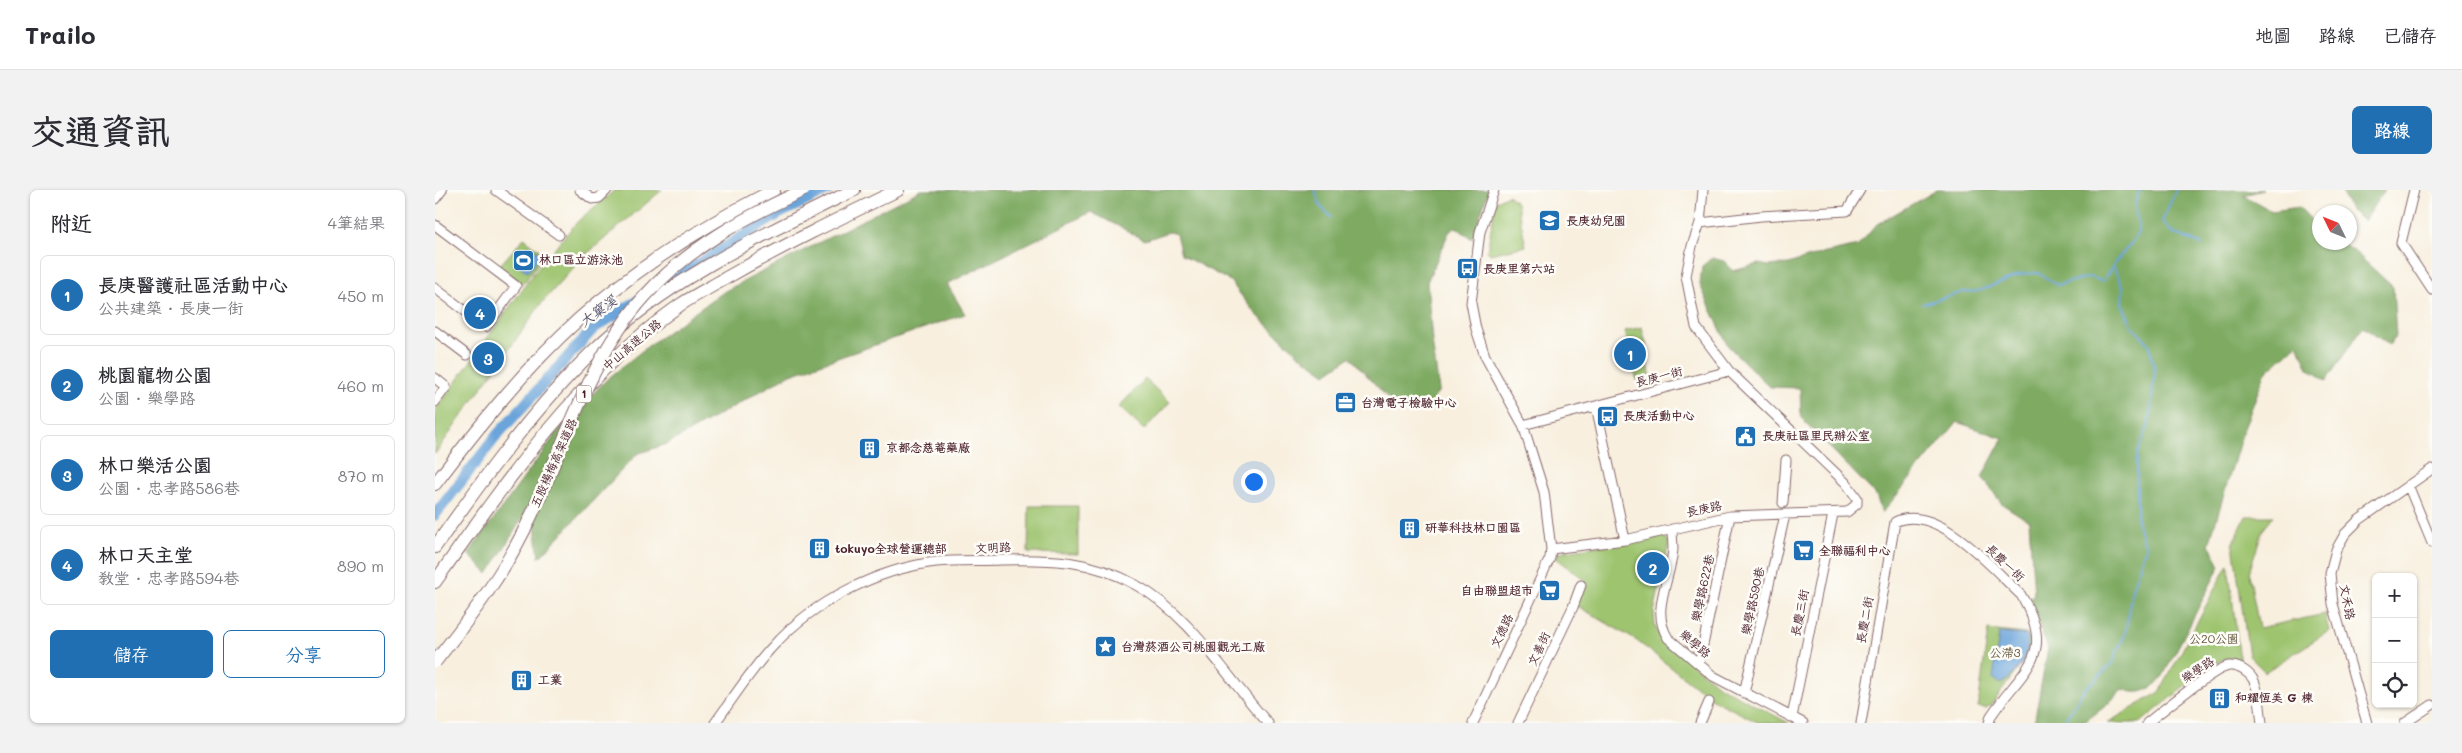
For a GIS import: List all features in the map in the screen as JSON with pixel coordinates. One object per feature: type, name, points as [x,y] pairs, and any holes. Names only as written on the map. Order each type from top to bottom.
[{"type":"highway","points":[[435,484],[517,384],[578,320],[630,278],[677,244],[774,190]]},
{"type":"highway","name":"五股楊梅高架道路","points":[[435,662],[483,602],[508,560],[531,515],[587,388],[612,341],[627,318],[665,277],[703,245],[736,222],[804,190]]},
{"type":"highway","name":"中山高速公路","points":[[435,547],[515,438],[546,400],[593,352],[647,307],[689,278],[742,246],[854,190]]},
{"type":"highway","name":"中山高速公路","points":[[435,582],[468,534],[559,415],[602,370],[638,339],[681,305],[757,261],[898,190]]},
{"type":"highway","points":[[435,541],[458,514]]},
{"type":"highway","points":[[435,593],[451,570],[468,534]]},
{"type":"street","points":[[435,199],[442,190]]},
{"type":"street","points":[[496,190],[559,235]]},
{"type":"street","points":[[580,190],[592,199],[599,198],[607,190]]},
{"type":"street","points":[[1495,190],[1480,232],[1471,303],[1476,329],[1485,356],[1523,426],[1543,492],[1551,549]]},
{"type":"street","name":"長庚路","points":[[1551,549],[1625,540],[1731,516],[1833,514],[1847,512],[1857,504],[1854,491],[1729,371],[1696,326],[1686,276],[1692,246],[1700,223],[1703,190]]},
{"type":"street","points":[[1700,223],[1761,216],[1830,214],[1847,211],[1860,190]]},
{"type":"street","points":[[2414,190],[2401,243],[2432,290]]},
{"type":"street","points":[[435,225],[516,286],[486,327],[435,288]]},
{"type":"street","points":[[435,331],[467,355]]},
{"type":"street","name":"長庚一街","points":[[1523,426],[1729,371]]},
{"type":"street","points":[[435,378],[446,387],[435,402]]},
{"type":"street","points":[[1596,406],[1625,540]]},
{"type":"street","points":[[1783,503],[1786,460]]},
{"type":"street","name":"文禾路","points":[[2367,723],[2333,604],[2331,573],[2336,550],[2345,534],[2365,515],[2432,469]]},
{"type":"street","points":[[2408,485],[2432,543]]},
{"type":"street","name":"樂學路590巷","points":[[1744,693],[1785,514]]},
{"type":"street","name":"長慶三街","points":[[1792,717],[1833,514]]},
{"type":"street","name":"樂學路622巷","points":[[1699,664],[1731,516]]},
{"type":"street","name":"長慶一街","points":[[1895,522],[1904,518],[1925,521],[1947,528],[2021,595],[2026,603],[2036,637],[2037,651],[2032,663],[1991,716],[1989,723]]},
{"type":"street","name":"長慶二街","points":[[1861,723],[1895,522]]},
{"type":"street","name":"樂學路","points":[[1672,529],[1673,550],[1660,620],[1668,638],[1713,676],[1803,723]]},
{"type":"street","name":"文德路","points":[[1473,723],[1550,558],[1551,549]]},
{"type":"street","name":"文明路","points":[[715,723],[774,644],[809,615],[846,592],[889,573],[936,562],[1038,559],[1082,563],[1135,584],[1164,604],[1190,630],[1268,723]]},
{"type":"street","name":"文善街","points":[[1518,723],[1573,607],[1581,586]]},
{"type":"street","name":"樂學路","points":[[2148,723],[2214,673],[2227,666],[2237,666],[2251,676],[2255,682],[2262,723]]},
{"type":"street","points":[[1699,723],[1709,702]]},
{"type":"street","points":[[2405,723],[2432,705]]},
{"type":"green space","points":[[615,190],[662,190],[582,258],[541,304],[435,454],[435,411],[539,266],[579,220]]},
{"type":"green space","points":[[921,190],[1489,190],[1472,239],[1456,227],[1449,232],[1427,282],[1432,341],[1439,390],[1431,404],[1395,406],[1350,357],[1326,374],[1298,354],[1254,312],[1230,281],[1181,255],[1176,234],[1169,232],[1145,240],[1091,212],[947,284],[965,314],[791,374],[667,444],[637,454],[539,558],[535,524],[522,519],[488,574],[468,554],[561,427],[606,380],[648,346],[725,291]]},
{"type":"green space","points":[[1937,190],[2263,190],[2243,195],[2272,211],[2299,207],[2312,221],[2312,250],[2352,250],[2393,287],[2396,336],[2389,345],[2363,327],[2326,381],[2308,368],[2298,344],[2265,373],[2243,431],[2209,544],[2220,566],[2161,680],[2152,687],[2139,692],[2122,689],[2107,705],[2083,723],[2034,723],[2048,648],[2031,605],[2031,596],[2034,595],[2029,521],[2002,504],[1982,477],[2003,438],[1957,422],[1882,513],[1876,495],[1801,418],[1800,388],[1770,387],[1728,346],[1700,285],[1702,266],[1712,258],[1724,261],[1733,271],[1759,264],[1769,266],[1788,264],[1858,246],[1877,224]]},
{"type":"green space","points":[[2341,190],[2384,190],[2364,221],[2357,216],[2357,205],[2348,205]]},
{"type":"green space","points":[[1508,195],[1517,203],[1526,246],[1490,254],[1487,251],[1496,201]]},
{"type":"green space","name":"林口區立游泳池","points":[[524,238],[545,254],[523,284],[499,266]]},
{"type":"green space","points":[[1642,327],[1648,352],[1631,357],[1625,331]]},
{"type":"green space","points":[[1646,355],[1651,378],[1637,381],[1631,359]]},
{"type":"green space","points":[[1145,379],[1170,402],[1144,430],[1119,407]]},
{"type":"green space","points":[[1029,506],[1078,506],[1078,554],[1028,553]]},
{"type":"green space","points":[[2246,516],[2274,516],[2262,531],[2249,573],[2259,628],[2325,614],[2329,631],[2265,672],[2249,656],[2233,544]]},
{"type":"green space","points":[[1660,536],[1665,537],[1669,543],[1654,612],[1655,626],[1660,637],[1719,686],[1789,723],[1759,723],[1712,699],[1637,641],[1576,605],[1585,580],[1556,558],[1560,552]]},
{"type":"green space","name":"公20公園","points":[[2228,564],[2240,660],[2227,658],[2214,663],[2140,723],[2107,723],[2160,692]]},
{"type":"green space","name":"公滯3","points":[[1988,630],[2026,634],[2032,644],[2029,654],[1992,704],[1986,708],[1978,707]]},
{"type":"water","points":[[527,245],[541,254],[528,272],[515,263]]},
{"type":"water","points":[[1999,633],[2025,635],[2028,641],[2026,655],[2022,662],[2012,675],[2001,684],[1993,678]]},
{"type":"waterway","name":"大窠溪","points":[[653,292],[780,213],[828,190]]},
{"type":"waterway","points":[[1315,190],[1320,206],[1331,217]]},
{"type":"waterway","points":[[2063,723],[2083,691],[2111,665],[2125,634],[2132,589],[2146,547],[2137,522],[2137,455],[2149,424],[2155,371],[2149,344],[2132,326],[2122,303],[2123,287],[2113,266],[2130,245],[2138,231],[2135,202],[2141,190]]},
{"type":"waterway","points":[[2176,190],[2162,221],[2172,232],[2202,245]]},
{"type":"waterway","points":[[1922,304],[1964,292],[1979,291],[2021,274],[2038,273],[2058,285],[2089,277],[2103,281],[2112,267]]},
{"type":"waterway","name":"大窠溪","points":[[435,515],[498,434],[594,328],[639,300]]},
{"type":"place","name":"長庚幼兒園","points":[[1550,221]]},
{"type":"place","name":"林口區立游泳池","points":[[523,260]]},
{"type":"place","name":"長庚里第六站","points":[[1467,269]]},
{"type":"place","name":"林口天主堂","points":[[480,313]]},
{"type":"place","name":"長庚醫護社區活動中心","points":[[1630,354]]},
{"type":"place","name":"林口樂活公園","points":[[488,358]]},
{"type":"place","name":"台灣電子檢驗中心","points":[[1345,403]]},
{"type":"place","name":"長庚活動中心","points":[[1607,416]]},
{"type":"place","name":"長庚社區里民辦公室","points":[[1746,436]]},
{"type":"place","name":"京都念慈菴藥廠","points":[[870,448]]},
{"type":"place","name":"研華科技林口園區","points":[[1409,528]]},
{"type":"place","name":"tokuyo全球營運總部","points":[[819,549]]},
{"type":"place","name":"全聯福利中心","points":[[1803,551]]},
{"type":"place","name":"桃園寵物公園","points":[[1653,568]]},
{"type":"place","name":"自由聯盟超市","points":[[1549,591]]},
{"type":"place","name":"台灣菸酒公司桃園觀光工廠","points":[[1105,647]]},
{"type":"place","name":"工業","points":[[522,680]]},
{"type":"place","name":"和耀恆美 G 棟","points":[[2219,698]]}]
